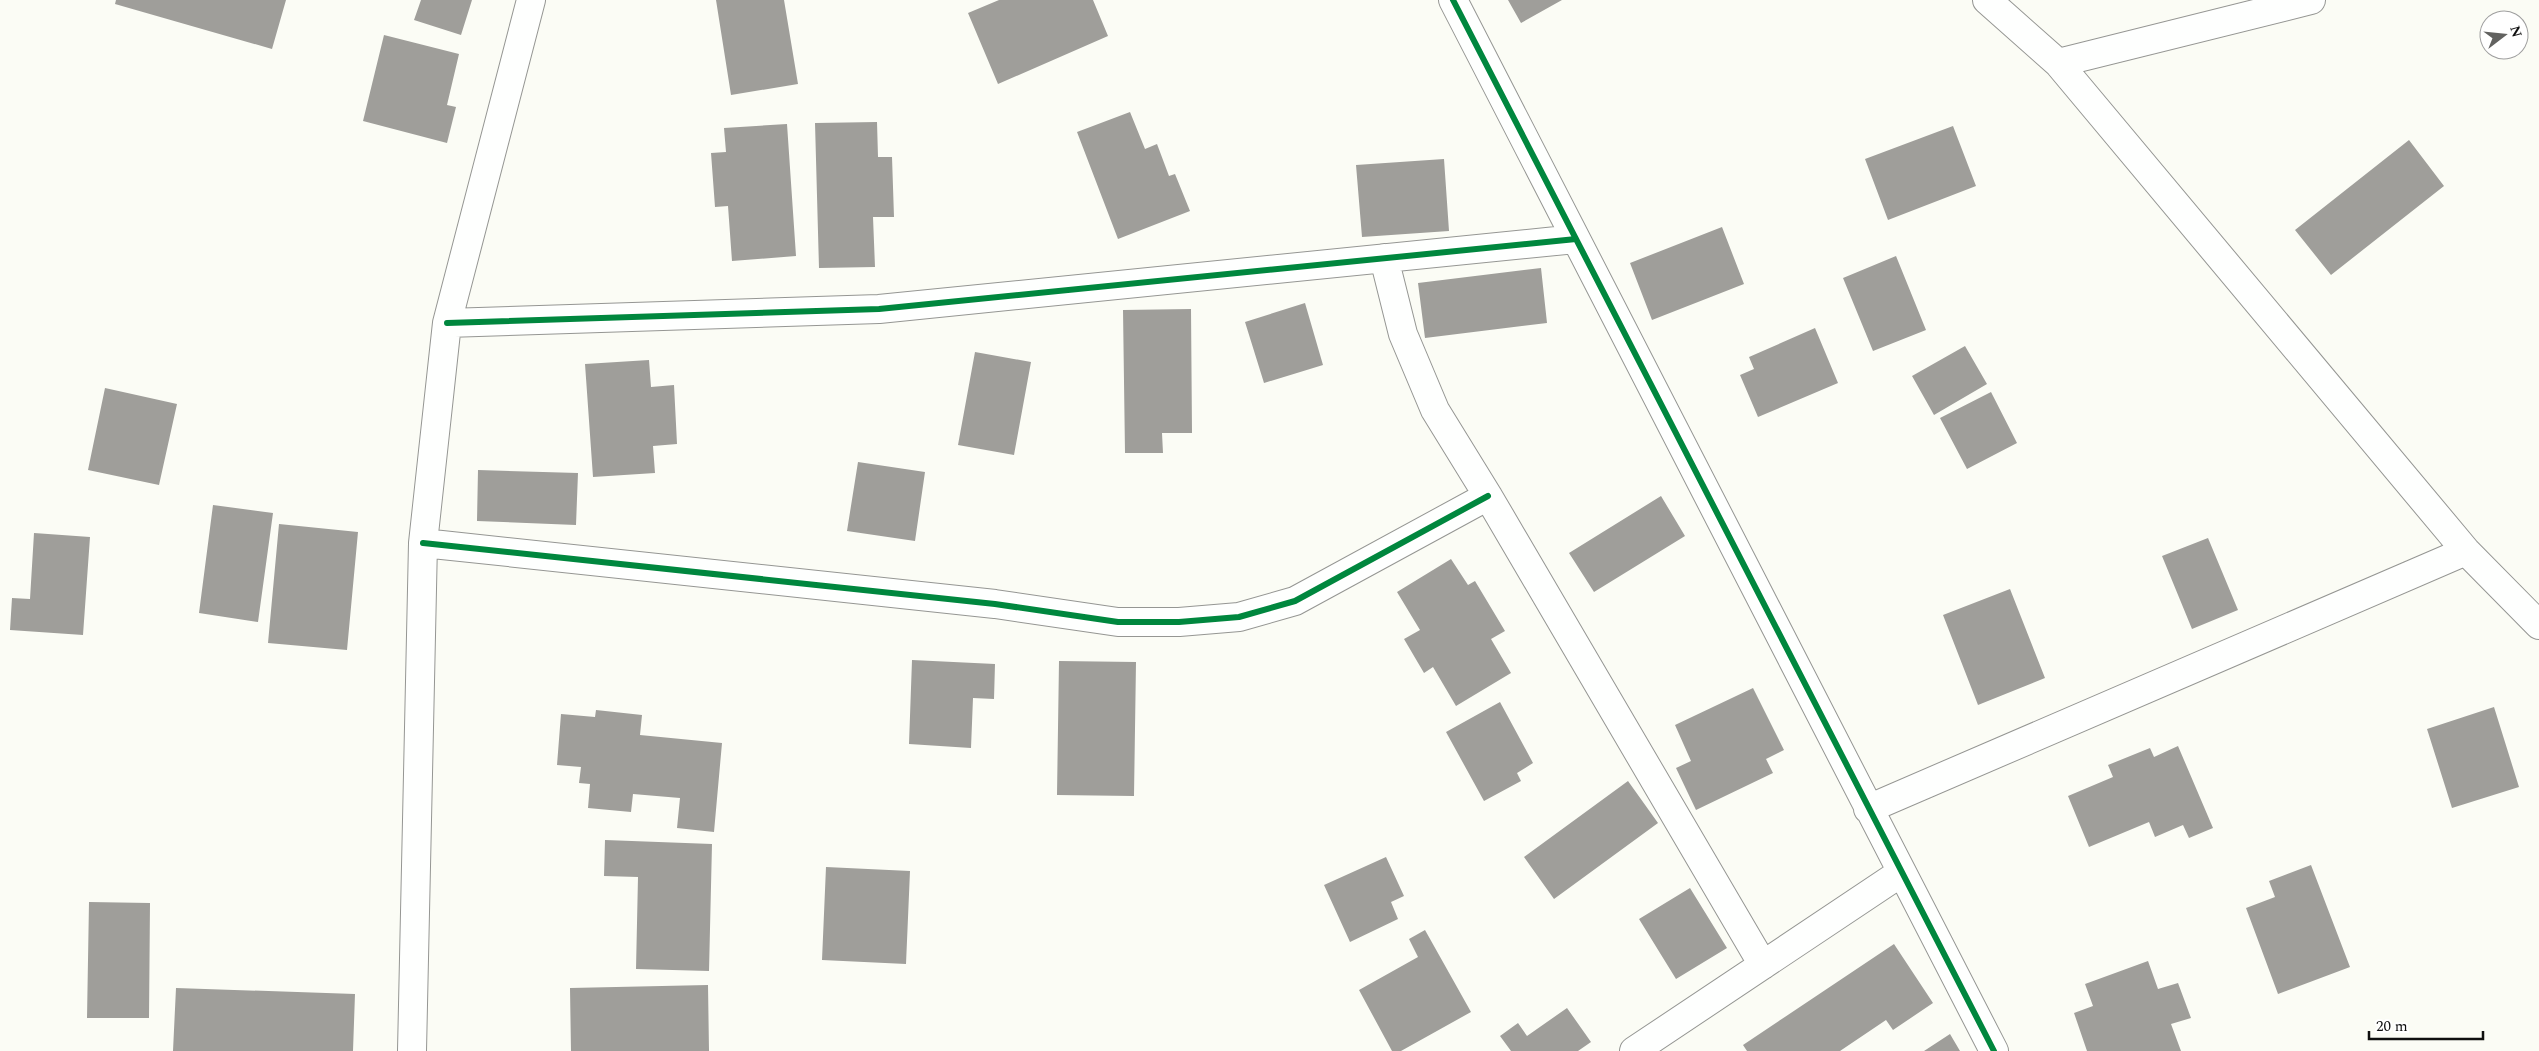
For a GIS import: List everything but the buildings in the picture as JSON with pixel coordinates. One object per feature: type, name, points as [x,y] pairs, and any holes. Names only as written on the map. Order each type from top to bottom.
[{"type":"street","points":[[412,1051],[423,543],[447,323],[532,0]]},
{"type":"street","points":[[1453,0],[1994,1051]]},
{"type":"street","points":[[1987,0],[2058,63],[2466,551],[2539,625]]},
{"type":"street","points":[[2058,63],[2310,0]]},
{"type":"street","points":[[447,323],[879,309],[1576,239]]},
{"type":"street","points":[[1384,258],[1403,334],[1435,410],[1488,496],[1763,965]]},
{"type":"street","points":[[423,543],[994,604],[1118,622],[1179,622],[1239,617],[1295,601],[1488,496]]},
{"type":"street","points":[[1868,809],[2466,551]]},
{"type":"street","points":[[1634,1051],[1902,872]]},
{"type":"cycle path","points":[[1453,0],[1994,1051]]},
{"type":"cycle path","points":[[447,323],[879,309],[1576,239]]},
{"type":"cycle path","points":[[423,543],[995,604],[1118,622],[1179,622],[1239,617],[1295,601],[1488,496]]}]
